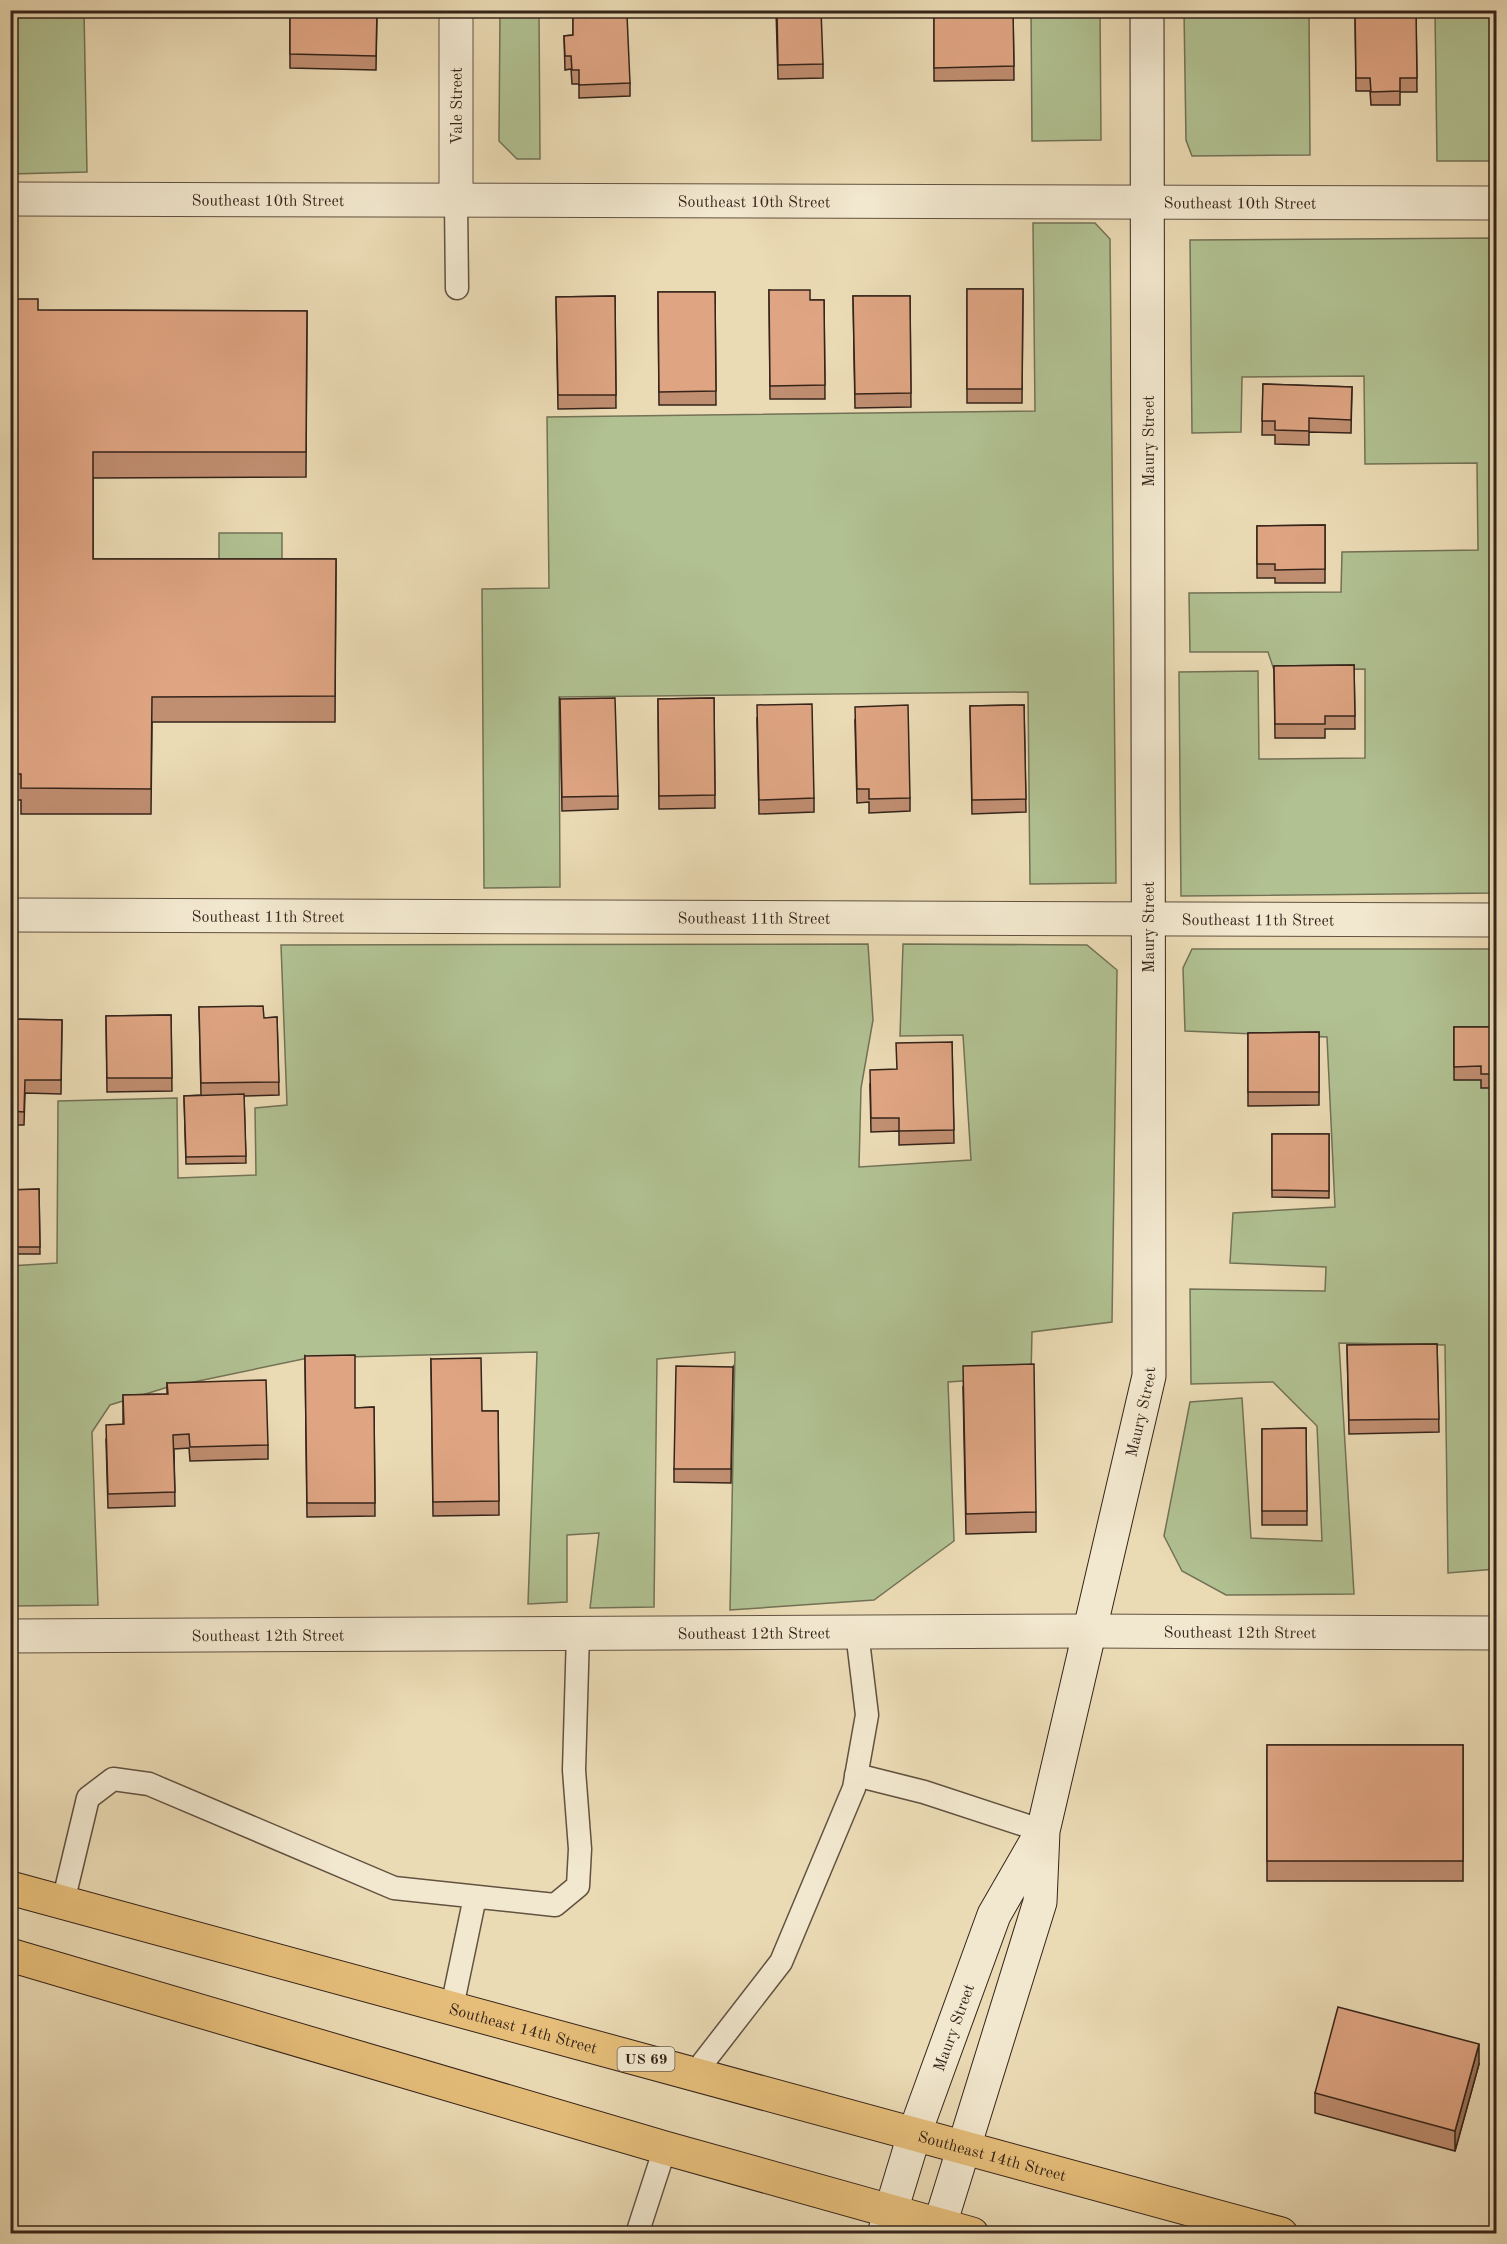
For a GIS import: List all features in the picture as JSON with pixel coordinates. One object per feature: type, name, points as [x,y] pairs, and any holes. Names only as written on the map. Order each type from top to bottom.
[{"type":"main road","name":"Southeast 14th Street","points":[[10,1888],[965,2145],[1281,2234]]},
{"type":"main road","points":[[10,1955],[665,2148],[887,2222],[972,2234]]},
{"type":"street","name":"Vale Street","points":[[456,10],[456,202]]},
{"type":"street","name":"Maury Street","points":[[938,2229],[1040,1902],[1042,1831],[1149,1376],[1147,10]]},
{"type":"street","name":"Southeast 10th Street","points":[[10,199],[1497,204]]},
{"type":"street","name":"Southeast 11th Street","points":[[10,915],[1497,920]]},
{"type":"street","name":"Southeast 12th Street","points":[[10,1636],[1090,1631],[1497,1634]]},
{"type":"street","name":"Maury Street","points":[[887,2222],[915,2132],[994,1915],[1042,1831]]},
{"type":"lane","points":[[456,202],[457,288]]},
{"type":"lane","points":[[696,2073],[781,1962],[854,1788],[867,1715],[857,1632]]},
{"type":"lane","points":[[63,1902],[88,1798],[113,1779],[149,1784],[394,1888],[555,1905],[578,1886],[580,1849],[574,1770],[578,1633]]},
{"type":"lane","points":[[856,1775],[924,1792],[1042,1831]]},
{"type":"lane","points":[[452,2007],[475,1897]]},
{"type":"lane","points":[[637,2234],[665,2148]]},
{"type":"green space","points":[[10,11],[84,11],[87,172],[11,174]]},
{"type":"green space","points":[[500,11],[539,11],[540,159],[517,159],[499,141]]},
{"type":"green space","points":[[1031,11],[1100,11],[1101,140],[1032,141]]},
{"type":"green space","points":[[1184,11],[1309,11],[1310,155],[1192,156],[1186,140]]},
{"type":"green space","points":[[1435,11],[1496,11],[1496,161],[1437,161]]},
{"type":"green space","points":[[1033,223],[1095,223],[1110,239],[1116,883],[1030,884],[1028,692],[559,697],[560,887],[484,888],[482,589],[549,588],[547,417],[1035,411]]},
{"type":"green space","points":[[1496,238],[1496,893],[1181,896],[1179,672],[1258,671],[1259,759],[1365,758],[1365,669],[1274,670],[1268,652],[1190,652],[1189,593],[1341,592],[1342,552],[1478,550],[1477,463],[1365,464],[1364,376],[1242,377],[1241,432],[1192,433],[1190,240]]},
{"type":"green space","points":[[219,533],[282,533],[282,575],[219,576]]},
{"type":"green space","points":[[868,944],[873,1020],[861,1088],[859,1167],[971,1160],[963,1035],[900,1036],[903,944],[1087,945],[1117,970],[1112,1322],[1032,1332],[1031,1376],[948,1382],[954,1541],[874,1600],[730,1610],[735,1352],[657,1359],[654,1607],[590,1608],[599,1533],[567,1535],[567,1602],[528,1604],[537,1352],[308,1358],[165,1388],[110,1405],[92,1432],[98,1605],[11,1606],[10,1266],[57,1263],[58,1101],[177,1098],[178,1178],[256,1175],[255,1108],[287,1105],[281,945]]},
{"type":"green space","points":[[1192,949],[1496,949],[1496,1569],[1448,1573],[1445,1345],[1339,1343],[1354,1594],[1226,1595],[1182,1571],[1164,1536],[1190,1402],[1242,1398],[1251,1538],[1322,1541],[1317,1426],[1273,1382],[1191,1384],[1190,1289],[1325,1291],[1326,1267],[1230,1263],[1233,1213],[1335,1207],[1327,1037],[1185,1031],[1183,968]]},
{"type":"building","points":[[290,10],[377,10],[376,56],[290,54]]},
{"type":"building","points":[[777,10],[821,10],[823,64],[778,65]]},
{"type":"building","points":[[934,10],[1013,10],[1014,66],[934,68]]},
{"type":"building","points":[[1355,10],[1416,10],[1417,78],[1400,78],[1400,91],[1371,92],[1370,78],[1356,78]]},
{"type":"building","points":[[627,15],[630,83],[579,85],[579,70],[572,70],[571,56],[565,56],[564,36],[573,35],[573,17]]},
{"type":"building","points":[[967,289],[1023,289],[1022,389],[967,389]]},
{"type":"building","points":[[769,290],[810,290],[810,300],[824,300],[825,385],[770,386]]},
{"type":"building","points":[[658,292],[715,292],[716,391],[659,392]]},
{"type":"building","points":[[615,296],[616,395],[558,395],[556,297]]},
{"type":"building","points":[[853,296],[910,296],[911,393],[855,394]]},
{"type":"building","points":[[10,299],[38,299],[38,310],[307,311],[306,452],[93,452],[93,559],[336,559],[335,696],[152,697],[151,789],[21,788],[21,774],[10,774]]},
{"type":"building","points":[[1263,384],[1352,387],[1351,420],[1309,418],[1309,431],[1275,430],[1275,421],[1262,421]]},
{"type":"building","points":[[1325,525],[1325,569],[1275,570],[1275,564],[1257,564],[1257,526]]},
{"type":"building","points":[[1354,665],[1355,716],[1325,716],[1325,724],[1275,724],[1274,666]]},
{"type":"building","points":[[615,698],[618,796],[562,797],[560,699]]},
{"type":"building","points":[[714,698],[715,795],[659,796],[658,699]]},
{"type":"building","points":[[812,704],[814,798],[759,800],[757,705]]},
{"type":"building","points":[[908,705],[910,798],[869,799],[869,789],[857,789],[855,707]]},
{"type":"building","points":[[1024,705],[1026,799],[972,800],[970,706]]},
{"type":"building","points":[[1491,1005],[1497,1005],[1497,1074],[1481,1074],[1481,1066],[1454,1067],[1454,1027],[1491,1027]]},
{"type":"building","points":[[263,1006],[264,1018],[277,1017],[279,1082],[201,1083],[199,1007]]},
{"type":"building","points":[[171,1015],[172,1078],[107,1078],[106,1016]]},
{"type":"building","points":[[10,1019],[62,1020],[61,1080],[25,1080],[24,1112],[10,1111]]},
{"type":"building","points":[[1319,1032],[1319,1092],[1248,1092],[1248,1033]]},
{"type":"building","points":[[952,1042],[954,1130],[899,1131],[899,1118],[871,1118],[870,1070],[897,1069],[896,1043]]},
{"type":"building","points":[[244,1094],[246,1156],[186,1157],[184,1096]]},
{"type":"building","points":[[1272,1134],[1329,1134],[1329,1191],[1272,1190]]},
{"type":"building","points":[[39,1189],[40,1247],[10,1247],[10,1190]]},
{"type":"building","points":[[1437,1344],[1439,1419],[1349,1420],[1347,1345]]},
{"type":"building","points":[[355,1355],[355,1408],[374,1407],[375,1503],[307,1503],[305,1356]]},
{"type":"building","points":[[481,1358],[482,1411],[498,1411],[499,1501],[433,1502],[431,1359]]},
{"type":"building","points":[[1034,1364],[1036,1512],[966,1514],[963,1366]]},
{"type":"building","points":[[676,1366],[733,1367],[731,1469],[674,1469]]},
{"type":"building","points":[[266,1380],[268,1445],[190,1447],[189,1434],[173,1435],[175,1492],[108,1494],[106,1425],[124,1424],[123,1395],[168,1394],[167,1383]]},
{"type":"building","points":[[1306,1428],[1307,1511],[1262,1511],[1262,1429]]},
{"type":"building","points":[[1267,1745],[1463,1745],[1463,1861],[1267,1861]]},
{"type":"building","points":[[1338,2007],[1479,2044],[1455,2131],[1315,2093]]}]
